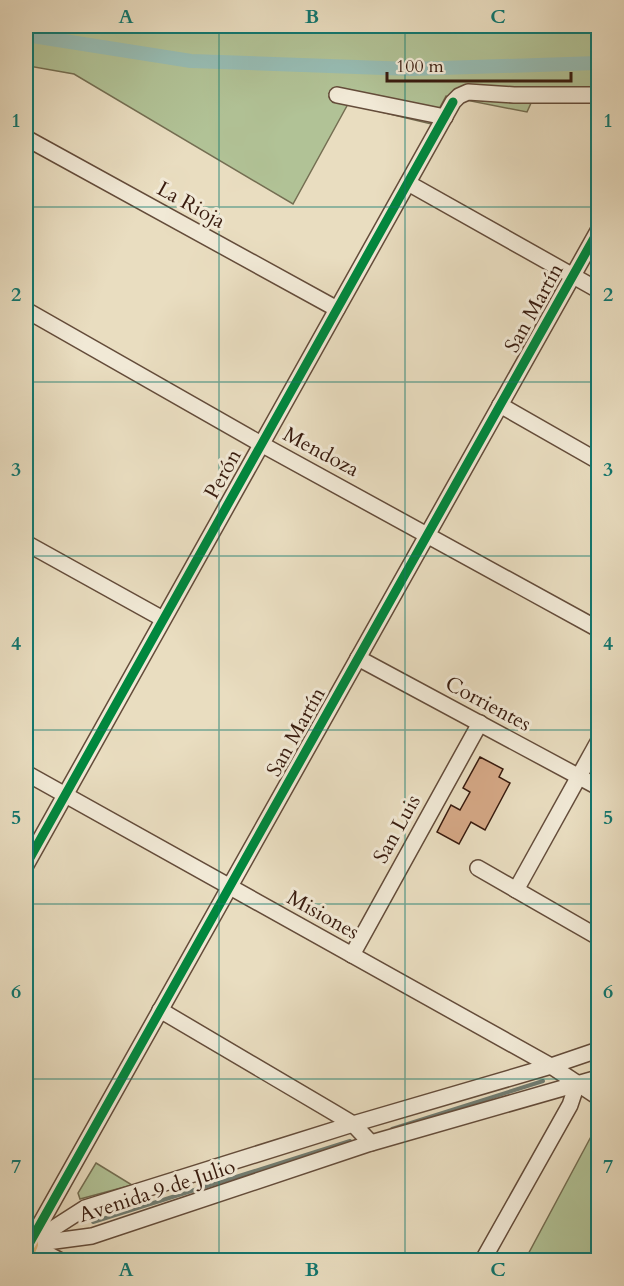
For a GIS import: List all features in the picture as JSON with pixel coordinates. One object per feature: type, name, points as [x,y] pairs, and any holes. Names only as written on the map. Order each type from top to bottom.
[{"type":"street","name":"Perón","points":[[26,865],[453,102],[468,92],[514,95],[598,95]]},
{"type":"street","points":[[337,95],[445,117]]},
{"type":"street","name":"La Rioja","points":[[26,138],[337,309]]},
{"type":"street","points":[[408,183],[598,290]]},
{"type":"street","name":"San Martín","points":[[27,1245],[598,231]]},
{"type":"street","name":"Mendoza","points":[[26,310],[261,444],[598,629]]},
{"type":"street","points":[[500,405],[598,461]]},
{"type":"street","points":[[26,543],[163,619]]},
{"type":"street","name":"Corrientes","points":[[358,658],[598,787]]},
{"type":"street","name":"San Luis","points":[[352,955],[480,723]]},
{"type":"street","points":[[516,890],[598,742]]},
{"type":"street","name":"Misiones","points":[[26,773],[551,1066],[598,1096]]},
{"type":"street","points":[[478,868],[598,937]]},
{"type":"street","points":[[160,1011],[353,1124],[371,1143]]},
{"type":"street","name":"Avenida 9 de Julio","points":[[27,1245],[85,1208],[598,1050]]},
{"type":"street","name":"Avenida 9 de Julio","points":[[27,1245],[92,1236],[371,1143],[598,1078]]},
{"type":"street","points":[[483,1260],[565,1113],[577,1084]]},
{"type":"street","points":[[27,1245],[59,1260]]},
{"type":"green space","points":[[26,26],[598,26],[598,103],[532,101],[527,112],[446,96],[431,124],[348,104],[293,204],[74,74],[29,66],[26,72]]},
{"type":"green space","points":[[594,1131],[598,1134],[598,1260],[525,1260]]},
{"type":"green space","points":[[96,1163],[132,1185],[80,1199],[78,1193]]},
{"type":"building","points":[[480,757],[503,769],[499,777],[510,783],[485,830],[471,822],[459,844],[437,832],[451,805],[460,810],[470,792],[463,788]]},
{"type":"waterway","points":[[26,35],[191,61],[411,69],[598,63]]},
{"type":"waterway","points":[[392,1129],[543,1081]]},
{"type":"waterway","points":[[93,1222],[350,1141]]},
{"type":"cycle path","points":[[26,865],[453,102]]},
{"type":"cycle path","points":[[29,1244],[598,231]]}]
